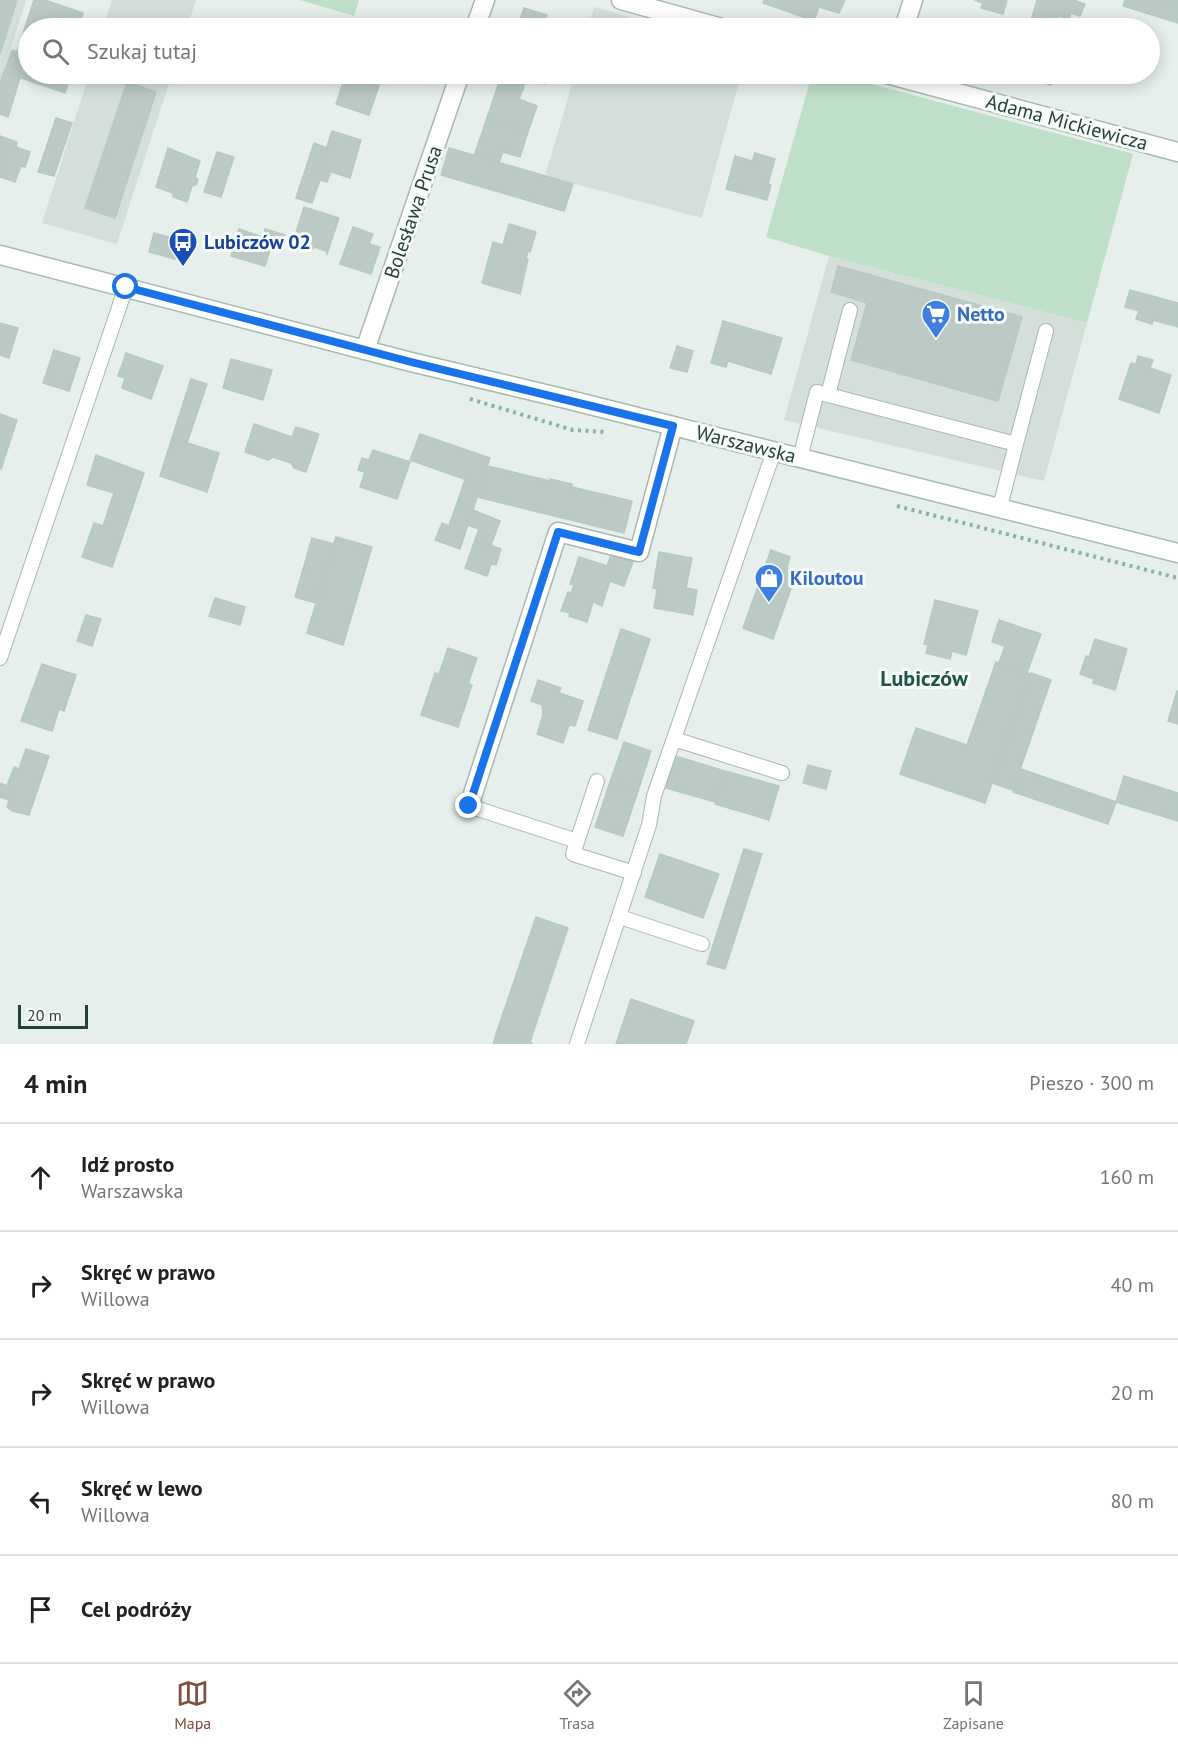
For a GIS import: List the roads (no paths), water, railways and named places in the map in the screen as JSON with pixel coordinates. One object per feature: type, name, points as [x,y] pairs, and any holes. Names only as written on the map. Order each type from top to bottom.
[{"type":"street","points":[[479,18],[485,0]]},
{"type":"street","points":[[621,0],[686,18]]},
{"type":"street","points":[[907,18],[913,0]]},
{"type":"street","name":"Bolesława Prusa","points":[[365,350],[457,84]]},
{"type":"street","name":"Adama Mickiewicza","points":[[925,84],[1178,152]]},
{"type":"street","name":"Warszawska","points":[[0,255],[365,350],[1178,553]]},
{"type":"street","points":[[469,806],[558,532],[639,552],[673,426]]},
{"type":"lane","points":[[0,658],[126,287]]},
{"type":"lane","points":[[828,395],[850,310]]},
{"type":"lane","points":[[1000,507],[1046,331]]},
{"type":"lane","points":[[800,458],[817,392],[1016,444]]},
{"type":"lane","points":[[577,1044],[649,825],[654,796],[774,451]]},
{"type":"lane","points":[[674,739],[782,773]]},
{"type":"lane","points":[[597,781],[573,854],[634,873]]},
{"type":"lane","points":[[469,806],[577,842]]},
{"type":"lane","points":[[620,917],[702,944]]},
{"type":"place","name":"Lubiczów 02","points":[[183,268]]},
{"type":"place","name":"Netto","points":[[936,340]]},
{"type":"place","name":"Kiloutou","points":[[769,604]]},
{"type":"district","name":"Lubiczów","points":[[924,678]]}]
